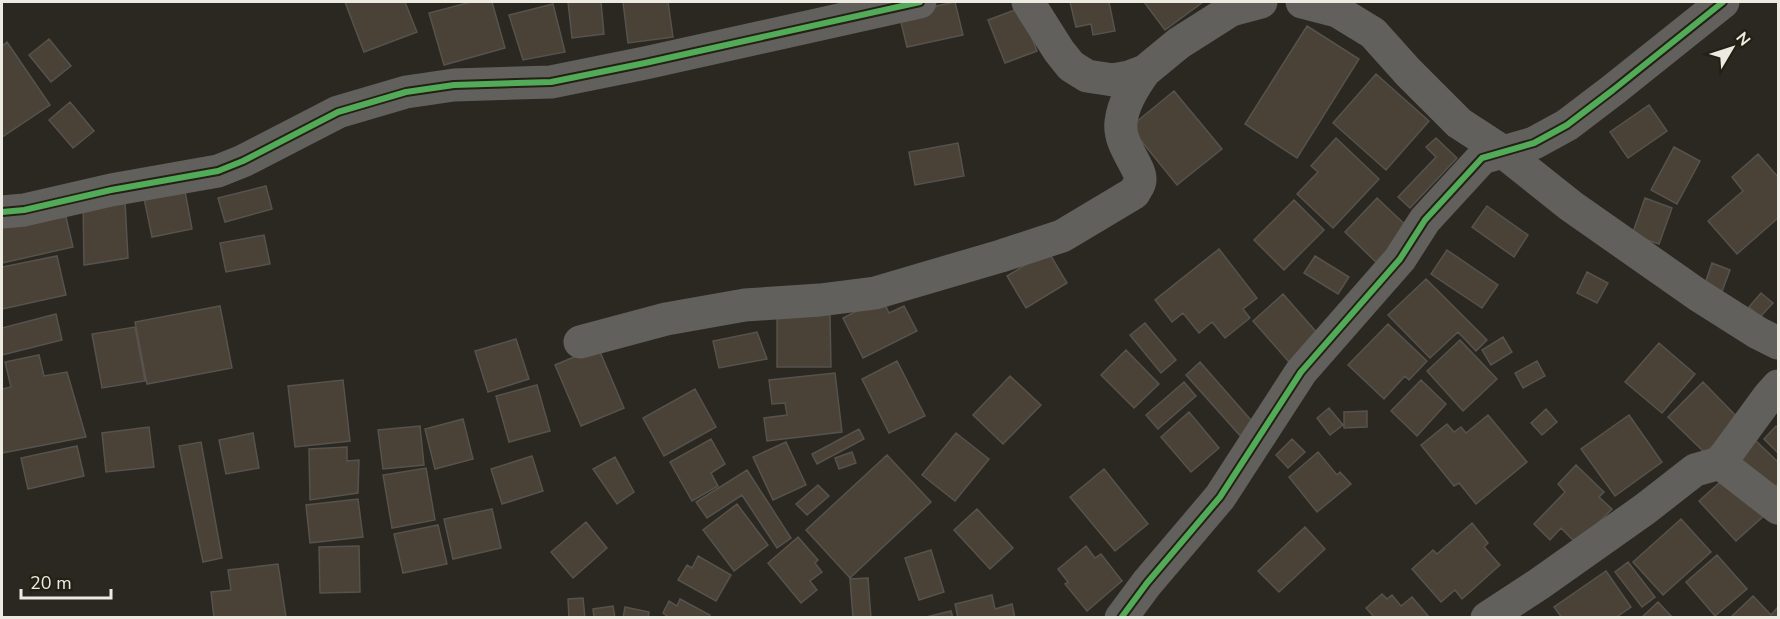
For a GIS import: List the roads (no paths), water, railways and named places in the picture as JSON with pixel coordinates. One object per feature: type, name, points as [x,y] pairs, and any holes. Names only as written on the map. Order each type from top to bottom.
[{"type":"street","points":[[2,212],[24,210],[111,190],[218,171],[243,161],[338,112],[406,92],[454,85],[550,82],[920,2]]},
{"type":"street","points":[[1028,2],[1059,51],[1071,66],[1087,76],[1113,80],[1145,71]]},
{"type":"street","points":[[580,342],[666,319],[745,304],[820,300],[875,293],[1062,236],[1134,193],[1139,185],[1141,178],[1124,144],[1120,124],[1132,89],[1145,71],[1179,43],[1231,10],[1262,2]]},
{"type":"street","points":[[1302,2],[1337,11],[1372,33],[1459,123],[1502,151],[1571,206],[1698,295],[1758,333],[1779,343]]},
{"type":"street","points":[[1121,618],[1147,583],[1220,497],[1301,372],[1400,259],[1425,220],[1482,158],[1534,142],[1567,125],[1723,2]]},
{"type":"street","points":[[1487,618],[1635,516],[1695,470],[1719,463],[1779,386]]},
{"type":"street","points":[[1719,463],[1779,508]]}]
